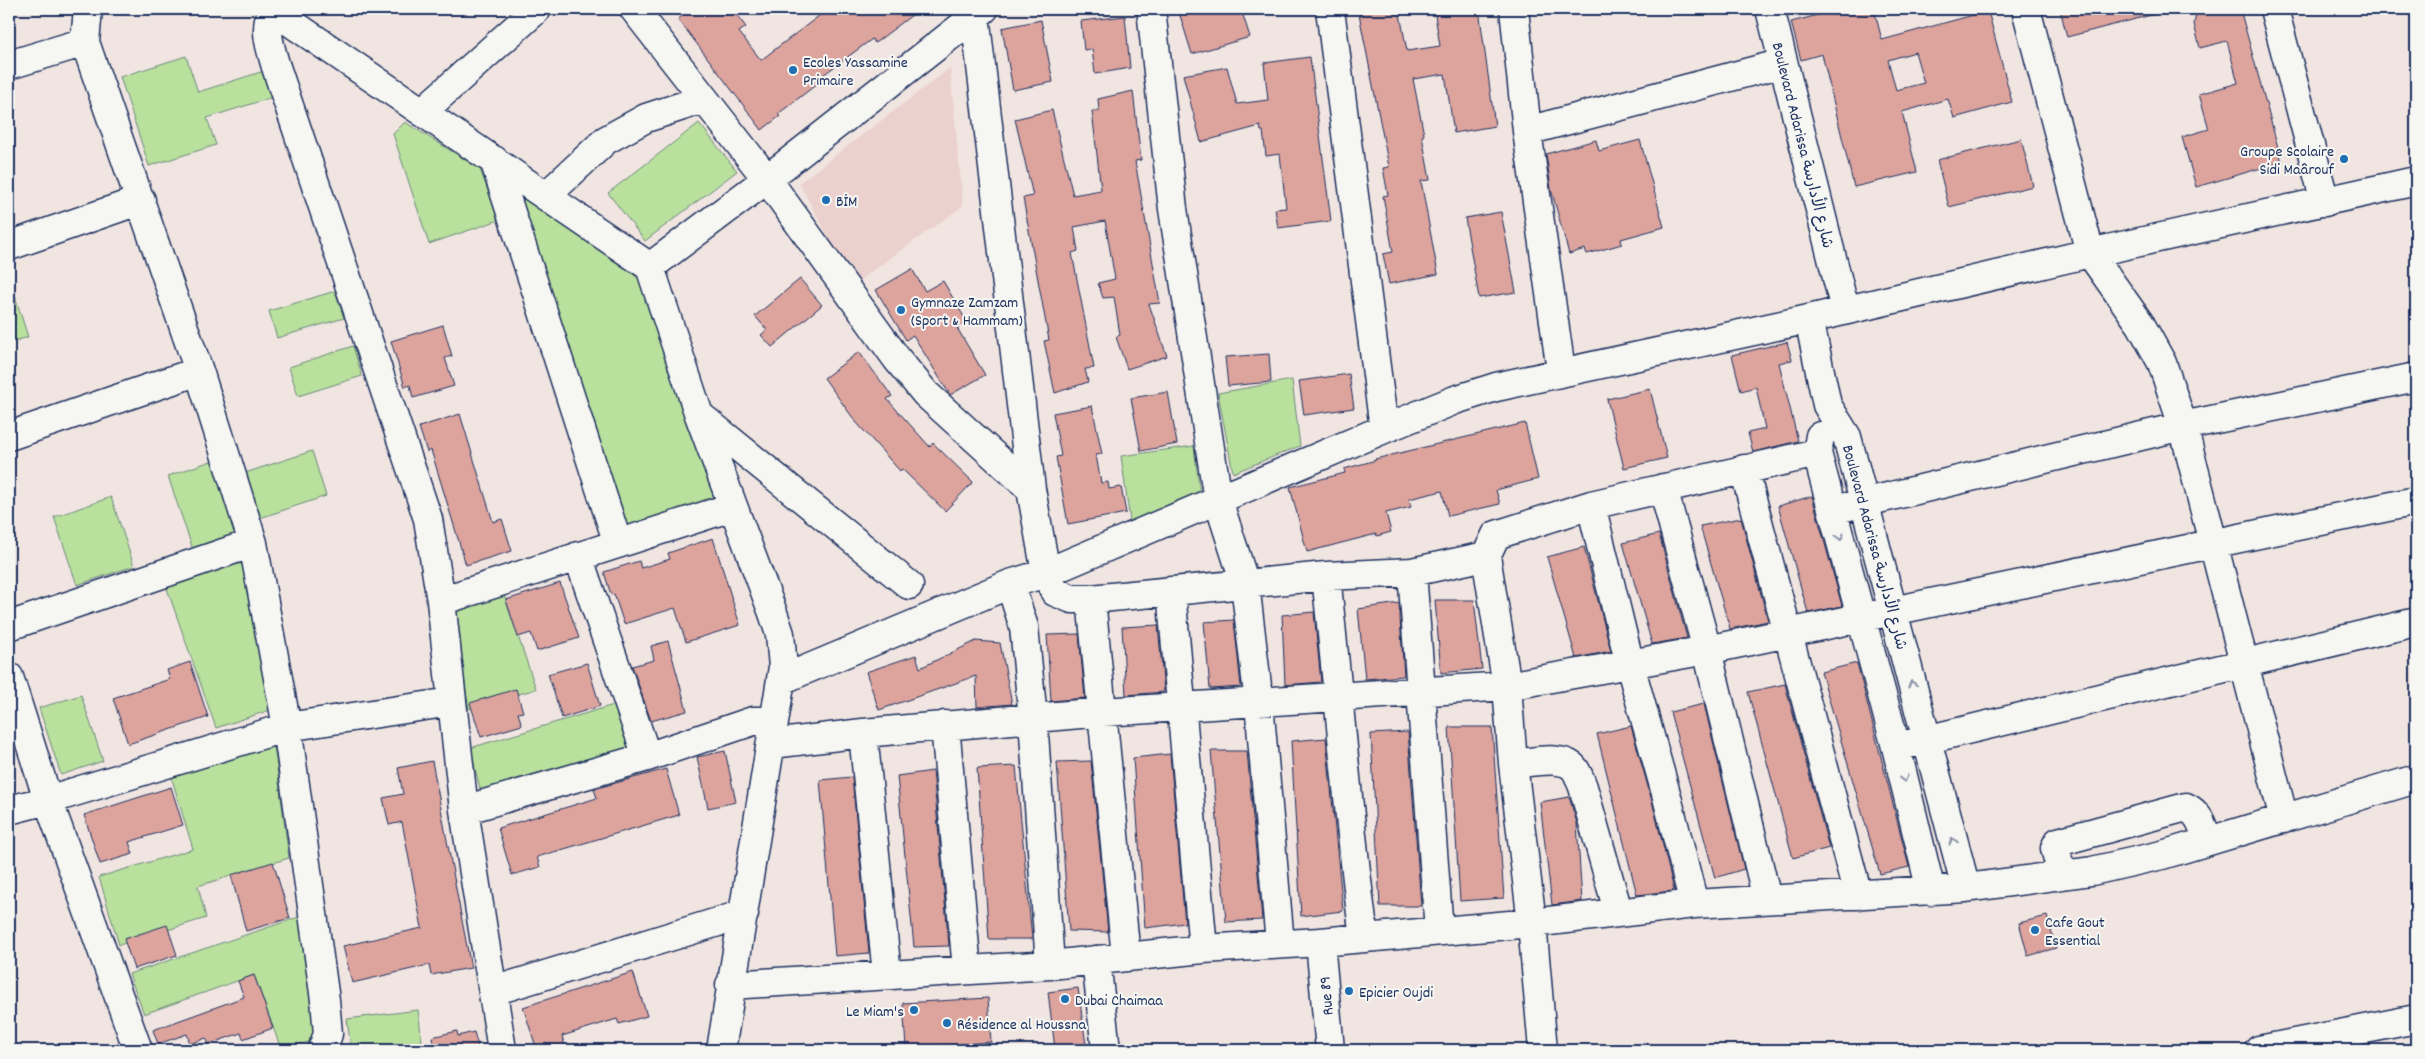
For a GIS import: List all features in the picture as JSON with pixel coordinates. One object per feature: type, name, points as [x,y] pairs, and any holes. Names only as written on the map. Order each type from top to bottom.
[{"type":"street","points":[[88,9],[85,42],[199,371],[253,543],[287,727],[325,1000],[328,1034],[322,1050]]},
{"type":"street","points":[[502,1050],[464,810],[441,601],[428,519],[276,67],[267,31],[267,22],[272,9],[650,267],[699,415],[780,634],[783,667],[744,914],[730,985],[721,1050]]},
{"type":"street","points":[[422,112],[537,9]]},
{"type":"street","points":[[634,9],[767,179],[898,359],[926,394],[1031,489]]},
{"type":"street","points":[[1151,9],[1173,209],[1218,500],[1246,584],[1259,703],[1280,944]]},
{"type":"street","points":[[1330,9],[1384,429]]},
{"type":"street","points":[[1514,9],[1527,131],[1561,371]]},
{"type":"street","name":"Boulevard Adarissa شارع الأدارسة","points":[[1770,9],[1845,310]]},
{"type":"street","points":[[2026,9],[2090,253],[2141,325],[2158,355],[2183,426],[2284,819]]},
{"type":"street","points":[[2274,9],[2325,202]]},
{"type":"street","points":[[650,267],[767,179],[980,12]]},
{"type":"street","points":[[980,12],[1031,489],[1046,573],[1055,592],[1072,599],[1091,599],[1326,576],[1412,572],[1486,556]]},
{"type":"street","points":[[9,65],[85,42]]},
{"type":"street","points":[[1527,131],[1783,63]]},
{"type":"street","points":[[546,196],[606,140],[646,118],[704,99]]},
{"type":"street","points":[[494,160],[618,544]]},
{"type":"street","points":[[782,680],[1010,584],[1046,573],[1384,429],[1455,400],[1496,387],[1561,371],[1809,319],[2090,253],[2416,181]]},
{"type":"street","points":[[9,246],[141,200]]},
{"type":"street","points":[[1809,319],[1827,405]]},
{"type":"street","points":[[9,436],[199,371]]},
{"type":"street","points":[[1833,510],[2183,426],[2416,377]]},
{"type":"street","name":"Boulevard Adarissa شارع الأدارسة","points":[[1827,405],[1817,453],[1896,747],[1931,891]]},
{"type":"street","name":"Boulevard Adarissa شارع الأدارسة","points":[[1827,405],[1847,437],[1865,501],[1891,610],[1966,888]]},
{"type":"street","points":[[699,415],[909,585]]},
{"type":"street","points":[[1543,1050],[1532,923],[1513,764],[1507,686],[1486,556],[1496,535],[1591,506],[1817,453]]},
{"type":"street","points":[[1744,469],[1858,895]]},
{"type":"street","points":[[1663,488],[1707,650],[1767,899]]},
{"type":"street","points":[[464,810],[647,757],[753,721],[773,732],[863,733],[1103,712],[1507,686],[1707,650],[2416,500]]},
{"type":"street","points":[[1591,506],[1630,665],[1667,797],[1694,904]]},
{"type":"street","points":[[441,601],[732,507]]},
{"type":"street","points":[[9,626],[253,543]]},
{"type":"street","points":[[578,556],[647,757]]},
{"type":"street","points":[[1412,572],[1439,931]]},
{"type":"street","points":[[1326,576],[1339,696],[1350,827],[1364,937]]},
{"type":"street","points":[[1010,584],[1024,627],[1033,719],[1050,965]]},
{"type":"street","points":[[1171,591],[1203,949]]},
{"type":"street","points":[[1091,599],[1126,957]]},
{"type":"street","points":[[1896,747],[2416,622]]},
{"type":"street","points":[[9,677],[48,800],[138,1050]]},
{"type":"street","points":[[9,810],[48,800],[287,727],[451,702]]},
{"type":"street","points":[[945,725],[967,970]]},
{"type":"street","points":[[863,733],[887,975]]},
{"type":"street","points":[[1513,764],[1556,762],[1568,764],[1576,771],[1583,787],[1618,911]]},
{"type":"street","points":[[730,985],[1050,965],[1203,949],[1320,942],[1532,923],[1618,911],[1694,904],[1966,888],[2092,871],[2154,857],[2416,779]]},
{"type":"street","points":[[2062,875],[2055,848],[2058,842],[2065,838],[2186,807],[2194,810],[2208,842]]},
{"type":"street","points":[[493,991],[744,914]]},
{"type":"street","name":"Rue 89","points":[[1320,942],[1330,1050]]},
{"type":"street","points":[[1096,960],[1106,1050]]},
{"type":"street","points":[[2259,1050],[2416,1019]]},
{"type":"shaded area","points":[[950,68],[963,206],[854,284],[799,183]]},
{"type":"green space","points":[[186,56],[198,92],[264,71],[273,97],[207,118],[216,145],[149,166],[120,77]]},
{"type":"green space","points":[[405,122],[480,169],[499,220],[429,244],[393,134]]},
{"type":"green space","points":[[699,123],[737,171],[645,241],[608,193]]},
{"type":"green space","points":[[517,192],[640,279],[719,498],[628,533]]},
{"type":"green space","points":[[9,277],[28,337],[9,343]]},
{"type":"green space","points":[[335,291],[344,318],[277,338],[269,311]]},
{"type":"green space","points":[[353,346],[362,376],[298,396],[289,367]]},
{"type":"green space","points":[[1292,380],[1300,446],[1233,473],[1218,393]]},
{"type":"green space","points":[[1194,446],[1200,494],[1130,521],[1121,456]]},
{"type":"green space","points":[[312,451],[326,496],[260,518],[245,473]]},
{"type":"green space","points":[[214,460],[240,534],[193,550],[168,476]]},
{"type":"green space","points":[[111,497],[134,566],[77,585],[54,517]]},
{"type":"green space","points":[[245,556],[273,709],[216,728],[165,583]]},
{"type":"green space","points":[[502,589],[536,689],[469,709],[453,617],[455,608]]},
{"type":"green space","points":[[81,695],[103,761],[61,775],[39,708]]},
{"type":"green space","points":[[617,704],[632,751],[481,793],[470,748]]},
{"type":"green space","points":[[274,744],[289,858],[198,886],[206,918],[119,945],[99,877],[193,849],[171,776]]},
{"type":"green space","points":[[299,917],[317,1040],[281,1049],[254,975],[144,1014],[129,974]]},
{"type":"green space","points":[[418,1010],[423,1050],[351,1050],[347,1019]]},
{"type":"building","name":"Ecoles Yassamine Primaire","points":[[692,9],[721,9],[726,15],[733,10],[746,27],[739,32],[761,60],[828,9],[920,9],[875,43],[872,39],[819,78],[821,81],[778,114],[780,116],[762,130],[678,19]]},
{"type":"building","points":[[1178,9],[1241,9],[1250,37],[1192,54]]},
{"type":"building","points":[[1358,9],[1399,9],[1407,51],[1440,46],[1434,9],[1479,9],[1495,126],[1454,133],[1445,74],[1413,79],[1424,135],[1422,136],[1430,180],[1421,181],[1438,274],[1389,284],[1383,254],[1393,252],[1383,196],[1388,195],[1383,168],[1389,167]]},
{"type":"building","points":[[1841,9],[1874,9],[1882,40],[1988,11],[2012,102],[1954,118],[1948,99],[1902,112],[1917,172],[1854,187],[1822,54],[1801,60],[1791,22]],"holes":[[[1915,52],[1924,83],[1896,90],[1888,60]]]},
{"type":"building","points":[[2060,9],[2154,9],[2155,14],[2067,37]]},
{"type":"building","points":[[2216,9],[2240,9],[2282,162],[2196,187],[2182,137],[2209,129],[2199,94],[2238,83],[2227,41],[2200,48],[2194,24],[2196,14]]},
{"type":"building","points":[[1125,16],[1130,68],[1095,74],[1092,49],[1084,50],[1081,21]]},
{"type":"building","points":[[1041,20],[1053,82],[1013,90],[1002,28]]},
{"type":"building","points":[[1310,57],[1331,221],[1278,228],[1275,209],[1286,208],[1280,154],[1266,156],[1263,131],[1261,131],[1260,126],[1201,142],[1183,75],[1227,67],[1237,104],[1268,100],[1264,63]]},
{"type":"building","points":[[1133,91],[1141,160],[1135,161],[1160,303],[1149,304],[1167,356],[1127,369],[1116,337],[1120,335],[1114,297],[1103,298],[1098,283],[1115,279],[1105,221],[1074,227],[1078,251],[1072,253],[1094,368],[1085,369],[1088,382],[1055,393],[1044,341],[1049,340],[1023,198],[1033,196],[1015,119],[1052,110],[1073,195],[1101,190],[1092,111],[1099,111],[1098,99]]},
{"type":"building","points":[[2021,139],[2033,186],[1949,207],[1937,160]]},
{"type":"building","points":[[1596,140],[1599,151],[1640,140],[1664,227],[1621,239],[1622,244],[1587,254],[1585,249],[1569,254],[1551,189],[1546,154]]},
{"type":"building","points":[[1501,212],[1516,292],[1479,298],[1465,218]]},
{"type":"building","points":[[912,269],[925,291],[943,281],[967,322],[957,328],[985,375],[950,395],[913,335],[906,340],[876,290]]},
{"type":"building","points":[[800,279],[822,305],[772,347],[761,335],[767,330],[755,316]]},
{"type":"building","points":[[443,325],[452,356],[445,358],[454,386],[413,398],[410,385],[405,387],[391,341]]},
{"type":"building","points":[[1787,342],[1792,360],[1779,363],[1798,441],[1753,452],[1748,433],[1765,429],[1756,387],[1741,391],[1732,355]]},
{"type":"building","points":[[859,352],[892,396],[887,399],[930,447],[933,443],[973,482],[945,511],[902,469],[900,471],[856,422],[824,378]]},
{"type":"building","points":[[1269,354],[1271,382],[1228,386],[1225,357]]},
{"type":"building","points":[[1349,374],[1354,408],[1304,415],[1299,381]]},
{"type":"building","points":[[1650,389],[1667,458],[1624,468],[1607,399]]},
{"type":"building","points":[[1168,392],[1177,444],[1141,451],[1131,398]]},
{"type":"building","points":[[1092,406],[1102,454],[1096,455],[1101,483],[1108,482],[1109,489],[1121,487],[1126,513],[1068,524],[1056,457],[1061,456],[1053,413]]},
{"type":"building","points":[[460,414],[493,522],[502,519],[512,551],[466,565],[431,450],[427,452],[419,427]]},
{"type":"building","points":[[1525,423],[1538,479],[1496,490],[1500,504],[1448,516],[1442,491],[1409,499],[1411,507],[1386,513],[1391,532],[1377,536],[1376,534],[1307,552],[1290,487],[1345,473],[1344,469],[1375,459]]},
{"type":"building","points":[[1812,496],[1842,606],[1808,613],[1778,506]]},
{"type":"building","points":[[1741,518],[1768,621],[1730,629],[1700,526]]},
{"type":"building","points":[[1659,534],[1687,638],[1652,644],[1623,543]]},
{"type":"building","points":[[713,538],[740,625],[686,642],[675,608],[624,624],[614,594],[611,595],[604,572],[639,561],[641,568],[670,559],[668,553]]},
{"type":"building","points":[[1584,547],[1611,651],[1576,658],[1547,557]]},
{"type":"building","points":[[560,583],[579,638],[537,651],[531,633],[518,637],[506,600]]},
{"type":"building","points":[[1435,600],[1474,600],[1482,669],[1441,673]]},
{"type":"building","points":[[1399,603],[1404,676],[1365,679],[1358,609]]},
{"type":"building","points":[[1314,612],[1321,682],[1285,685],[1282,615]]},
{"type":"building","points":[[1234,620],[1241,687],[1210,689],[1204,622]]},
{"type":"building","points":[[1158,625],[1164,692],[1126,695],[1122,627]]},
{"type":"building","points":[[1079,634],[1085,698],[1051,701],[1047,635]]},
{"type":"building","points":[[668,641],[687,711],[651,721],[632,666],[654,660],[651,646]]},
{"type":"building","points":[[976,641],[1000,643],[1012,704],[977,707],[976,676],[879,710],[866,672],[916,655],[920,668]]},
{"type":"building","points":[[190,662],[208,717],[128,744],[113,698],[170,679],[167,670]]},
{"type":"building","points":[[587,663],[600,706],[562,718],[548,674]]},
{"type":"building","points":[[1857,663],[1909,867],[1880,874],[1821,672]]},
{"type":"building","points":[[1785,684],[1829,848],[1793,858],[1748,692]]},
{"type":"building","points":[[516,689],[523,712],[518,713],[522,725],[481,737],[470,703]]},
{"type":"building","points":[[1704,704],[1744,869],[1715,878],[1670,712]]},
{"type":"building","points":[[1631,726],[1652,801],[1674,890],[1672,891],[1637,895],[1597,734]]},
{"type":"building","points":[[1449,727],[1492,727],[1504,898],[1460,901]]},
{"type":"building","points":[[1408,732],[1421,906],[1380,906],[1371,734]]},
{"type":"building","points":[[1326,738],[1343,911],[1301,916],[1291,741]]},
{"type":"building","points":[[725,751],[736,802],[708,808],[697,757]]},
{"type":"building","points":[[1211,751],[1247,751],[1262,920],[1226,922]]},
{"type":"building","points":[[1170,754],[1185,923],[1145,928],[1133,758]]},
{"type":"building","points":[[432,761],[471,968],[431,975],[429,965],[352,983],[343,946],[422,928],[402,822],[389,825],[383,798],[403,794],[398,768]]},
{"type":"building","points":[[1091,761],[1108,932],[1069,931],[1057,762]]},
{"type":"building","points":[[1016,766],[1032,939],[989,939],[977,768]]},
{"type":"building","points":[[666,769],[679,815],[537,857],[540,867],[512,875],[498,828],[597,798],[594,789]]},
{"type":"building","points":[[933,771],[949,946],[914,947],[897,776]]},
{"type":"building","points":[[852,777],[869,953],[835,956],[820,780]]},
{"type":"building","points":[[171,787],[183,825],[129,842],[133,854],[100,864],[84,815]]},
{"type":"building","points":[[1569,797],[1577,823],[1582,901],[1552,905],[1540,802]]},
{"type":"building","points":[[273,862],[290,918],[246,931],[231,875]]},
{"type":"building","points":[[2047,916],[2056,948],[2028,956],[2019,923]]},
{"type":"building","points":[[167,925],[177,955],[134,969],[124,939]]},
{"type":"building","points":[[633,972],[647,1016],[619,1024],[617,1019],[562,1036],[566,1050],[537,1050],[523,1007]]},
{"type":"building","points":[[254,975],[273,1028],[243,1039],[241,1033],[209,1044],[206,1038],[190,1044],[187,1034],[158,1044],[153,1030],[244,997],[238,981]]},
{"type":"building","points":[[1078,988],[1086,1045],[1055,1049],[1048,992]]},
{"type":"building","name":"Résidence al Houssna","points":[[988,998],[991,1042],[906,1048],[903,1003]]},
{"type":"building","points":[[457,1031],[458,1036],[474,1032],[479,1050],[426,1050],[426,1045],[433,1043],[432,1037]]},
{"type":"place","name":"Ecoles Yassamine Primaire","points":[[793,70]]},
{"type":"place","name":"Groupe Scolaire Sidi Maârouf","points":[[2344,159]]},
{"type":"place","name":"BİM","points":[[826,200]]},
{"type":"place","name":"Gymnaze Zamzam (Sport & Hammam)","points":[[901,310]]},
{"type":"place","name":"Cafe Gout Essential","points":[[2035,930]]},
{"type":"place","name":"Epicier Oujdi","points":[[1349,991]]},
{"type":"place","name":"Dubai Chaimaa","points":[[1065,999]]},
{"type":"place","name":"Le Miam's","points":[[914,1010]]},
{"type":"place","name":"Résidence al Houssna","points":[[947,1023]]}]
